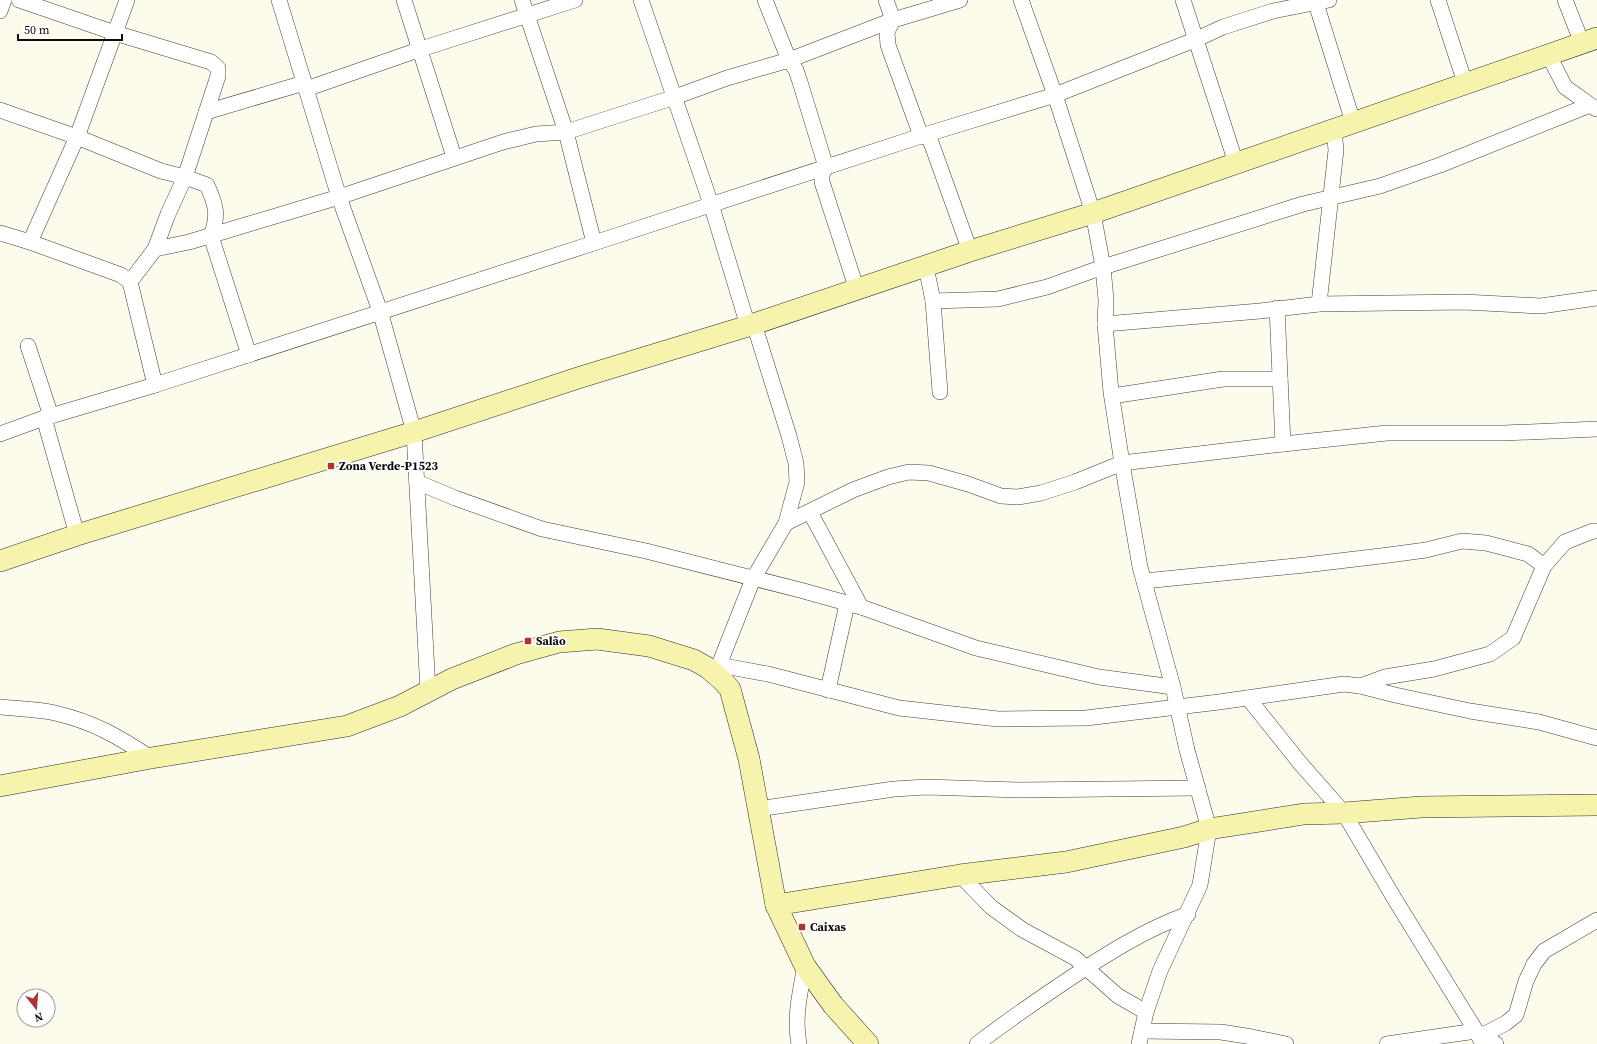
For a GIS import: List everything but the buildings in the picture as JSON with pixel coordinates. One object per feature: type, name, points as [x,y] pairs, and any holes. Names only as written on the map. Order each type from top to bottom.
[{"type":"street","points":[[0,11],[4,0]]},
{"type":"street","points":[[19,0],[115,33],[211,62],[218,68],[218,76],[185,177],[168,214],[155,249],[130,282]]},
{"type":"street","points":[[30,242],[77,137],[127,0]]},
{"type":"street","points":[[279,0],[339,197],[380,311],[414,432],[428,691]]},
{"type":"street","points":[[404,0],[421,49],[454,157]]},
{"type":"street","points":[[522,0],[566,132],[594,244]]},
{"type":"street","points":[[206,112],[305,86],[575,0]]},
{"type":"street","points":[[641,0],[789,436],[796,463],[797,482],[786,523],[753,579],[714,666]]},
{"type":"street","points":[[765,0],[789,60],[796,70],[800,82],[826,167],[822,174],[822,182],[857,290]]},
{"type":"street","points":[[886,0],[893,20],[887,32],[888,45],[921,136]]},
{"type":"street","points":[[155,249],[174,246],[211,236],[339,197],[454,157],[503,142],[536,134],[566,132],[675,97],[727,78],[789,60],[893,20],[960,0]]},
{"type":"street","points":[[1021,0],[1055,95],[1093,213],[1103,267],[1106,300],[1105,324],[1112,396],[1140,567],[1173,687],[1187,750],[1209,829],[1200,885],[1188,914],[1160,971],[1146,1012],[1140,1038],[1221,1032],[1286,1044]]},
{"type":"street","points":[[1183,0],[1236,164]]},
{"type":"street","points":[[1438,0],[1465,83]]},
{"type":"street","points":[[0,561],[77,535],[414,432],[582,377],[751,325],[970,251],[1093,213],[1589,40],[1565,0]]},
{"type":"street","points":[[0,434],[48,417],[155,385],[380,311],[594,244],[711,204],[921,136],[1055,95],[1197,40],[1223,27],[1273,11],[1320,1],[1344,126],[1336,150],[1319,304]]},
{"type":"street","points":[[1548,54],[1565,87],[1593,107]]},
{"type":"street","points":[[933,301],[998,299],[1047,286],[1103,267],[1330,197],[1380,186],[1432,168],[1593,107]]},
{"type":"street","points":[[0,110],[77,137],[161,171],[185,177],[207,185],[216,211],[216,223],[211,236],[249,355]]},
{"type":"street","points":[[921,136],[929,138],[932,145],[970,251]]},
{"type":"street","points":[[0,233],[30,242],[121,275],[130,282],[155,385]]},
{"type":"street","points":[[926,267],[933,301],[940,392]]},
{"type":"street","points":[[1105,324],[1260,311],[1319,304],[1464,302],[1541,306],[1597,298]]},
{"type":"street","points":[[1277,308],[1283,444]]},
{"type":"street","points":[[28,346],[48,417],[77,535]]},
{"type":"street","points":[[1112,396],[1223,379],[1280,379]]},
{"type":"street","points":[[786,523],[853,490],[888,477],[909,472],[929,473],[968,484],[1001,496],[1018,497],[1041,493],[1075,482],[1122,463],[1283,444],[1387,433],[1504,433],[1597,429]]},
{"type":"street","points":[[417,482],[455,498],[542,529],[646,551],[800,590],[854,606],[976,648],[1099,677],[1173,687]]},
{"type":"street","points":[[810,512],[854,606],[828,690]]},
{"type":"street","points":[[1360,686],[1385,677],[1434,669],[1490,654],[1513,638],[1544,566],[1565,542],[1596,529]]},
{"type":"street","points":[[1144,581],[1389,555],[1426,550],[1462,541],[1486,543],[1528,554],[1544,566]]},
{"type":"street","points":[[0,786],[151,758],[347,726],[400,706],[452,679],[516,654],[559,642],[597,640],[649,646],[714,666],[768,674],[899,708],[998,719],[1086,718],[1178,708],[1344,684],[1360,686],[1470,711],[1539,722],[1597,738]]},
{"type":"street","points":[[714,666],[722,680],[730,689],[749,759],[776,905],[805,966],[833,1006],[868,1044]]},
{"type":"street","points":[[1248,698],[1300,763],[1344,813],[1394,898],[1481,1037],[1496,1044]]},
{"type":"street","points":[[0,707],[54,713],[87,722],[114,734],[151,758]]},
{"type":"street","points":[[758,809],[894,789],[926,787],[1020,790],[1198,788]]},
{"type":"street","points":[[776,905],[960,875],[1066,862],[1184,837],[1209,829],[1304,814],[1344,813],[1421,807],[1597,805]]},
{"type":"street","points":[[960,875],[991,907],[1023,930],[1075,958],[1118,996],[1146,1012]]},
{"type":"street","points":[[977,1044],[1013,1016],[1086,968],[1145,932],[1188,914]]},
{"type":"street","points":[[1387,1044],[1481,1037],[1506,1024],[1516,1015],[1526,981],[1534,964],[1544,951],[1597,920]]},
{"type":"street","points":[[799,1044],[797,1032],[799,997],[805,966]]},
{"type":"place","name":"Zona Verde-P1523","points":[[331,466]]},
{"type":"place","name":"Salão","points":[[528,641]]},
{"type":"place","name":"Caixas","points":[[802,927]]}]
